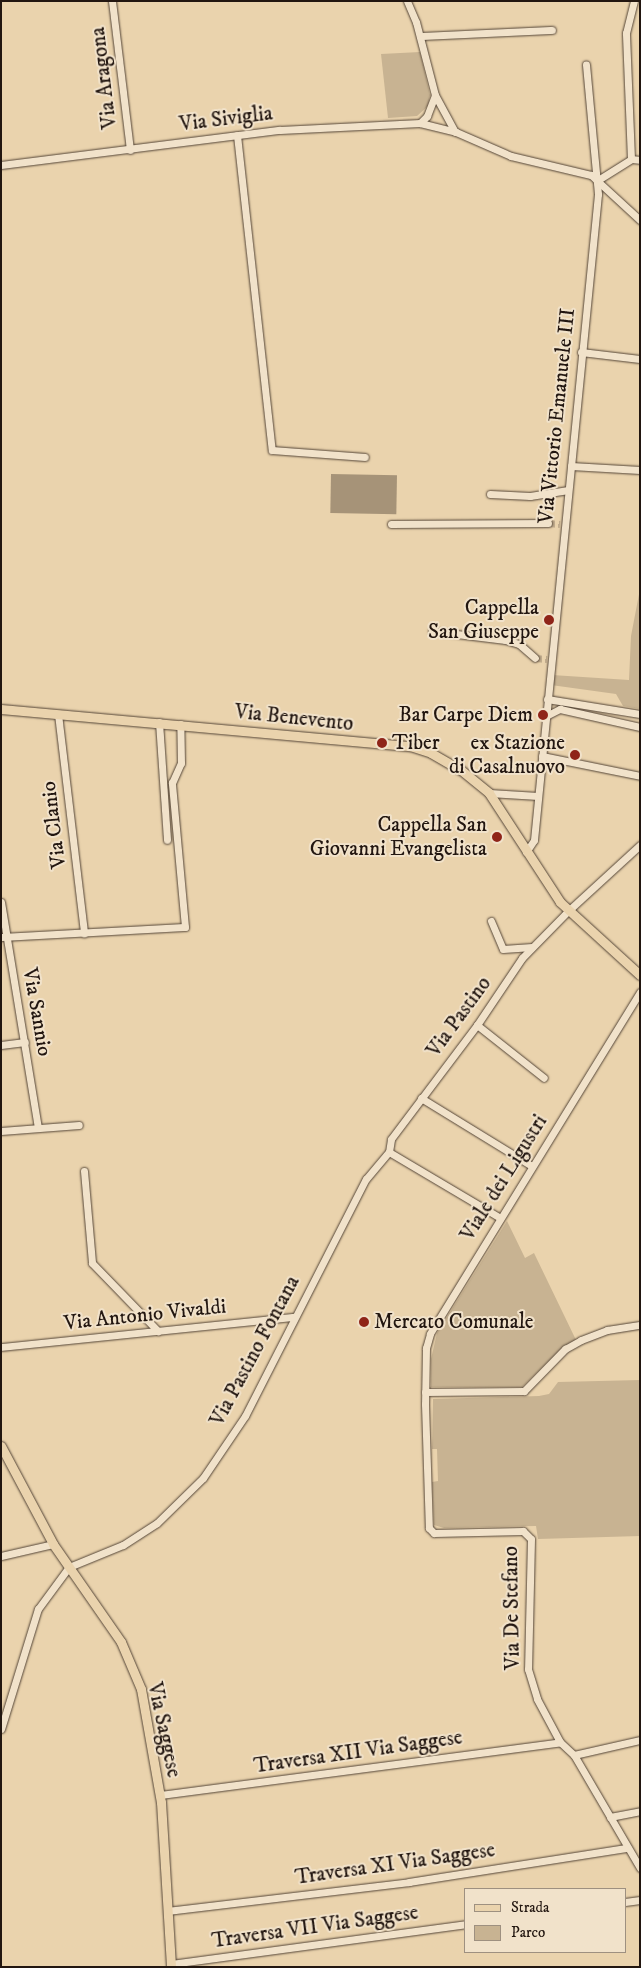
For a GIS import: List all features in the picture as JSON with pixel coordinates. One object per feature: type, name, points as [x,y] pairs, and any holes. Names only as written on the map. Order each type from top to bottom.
[{"type":"main road","name":"Via Benevento","points":[[1,709],[410,746],[446,761],[489,793],[526,852],[568,911],[640,975]]},
{"type":"main road","name":"Via Saggese","points":[[1,1446],[53,1544],[121,1642],[141,1689],[160,1795],[171,1966]]},
{"type":"street","name":"Via Aragona","points":[[112,1],[130,150]]},
{"type":"street","points":[[407,1],[420,36],[435,95],[456,132]]},
{"type":"street","points":[[631,159],[626,33],[634,1]]},
{"type":"street","points":[[420,36],[552,30]]},
{"type":"street","name":"Via Vittorio Emanuele III","points":[[526,852],[534,840],[548,700],[549,659],[562,525],[571,466],[598,180],[586,65]]},
{"type":"street","points":[[420,123],[427,116],[435,95]]},
{"type":"street","name":"Via Siviglia","points":[[1,165],[330,125],[420,123],[456,132],[511,156],[598,180]]},
{"type":"street","points":[[236,135],[272,450],[366,457]]},
{"type":"street","points":[[640,160],[631,159],[598,180],[640,220]]},
{"type":"street","points":[[581,352],[640,359]]},
{"type":"street","points":[[571,466],[640,470]]},
{"type":"street","points":[[490,494],[530,496],[567,490]]},
{"type":"street","points":[[391,524],[548,523]]},
{"type":"street","points":[[432,631],[505,640],[519,644],[535,658]]},
{"type":"street","points":[[548,700],[640,714]]},
{"type":"street","points":[[546,716],[560,709],[640,727]]},
{"type":"street","name":"Via Clanio","points":[[58,714],[84,933]]},
{"type":"street","points":[[159,722],[167,840]]},
{"type":"street","points":[[4,937],[185,928],[172,783],[181,763],[180,724]]},
{"type":"street","points":[[542,756],[640,776]]},
{"type":"street","points":[[489,793],[538,796]]},
{"type":"street","name":"Via Pastino","points":[[389,1152],[391,1139],[477,1025],[532,947],[640,845]]},
{"type":"street","name":"Via Sannio","points":[[1,902],[4,937],[25,1042],[38,1128]]},
{"type":"street","points":[[491,921],[503,949],[532,947]]},
{"type":"street","name":"Viale dei Ligustri","points":[[425,1392],[426,1348],[430,1334],[640,992]]},
{"type":"street","points":[[477,1025],[544,1078]]},
{"type":"street","points":[[1,1045],[25,1042]]},
{"type":"street","points":[[421,1098],[532,1166]]},
{"type":"street","points":[[1,1131],[79,1125]]},
{"type":"street","points":[[389,1152],[500,1218]]},
{"type":"street","name":"Via Pastino Fontana","points":[[69,1567],[123,1545],[157,1523],[203,1478],[245,1416],[293,1318],[366,1179],[389,1152]]},
{"type":"street","points":[[84,1171],[92,1263],[158,1331]]},
{"type":"street","name":"Via Antonio Vivaldi","points":[[1,1347],[293,1318]]},
{"type":"street","points":[[425,1392],[524,1391],[565,1349],[607,1330],[640,1325]]},
{"type":"street","name":"Via De Stefano","points":[[425,1392],[431,1532],[523,1532],[531,1539],[528,1669],[537,1700],[560,1742],[574,1755],[640,1868]]},
{"type":"street","points":[[1,1556],[53,1544]]},
{"type":"street","points":[[1,1729],[38,1609],[69,1567]]},
{"type":"street","points":[[574,1755],[640,1740]]},
{"type":"street","name":"Traversa XII Via Saggese","points":[[160,1795],[560,1742]]},
{"type":"street","points":[[610,1817],[640,1811]]},
{"type":"street","name":"Traversa XI Via Saggese","points":[[168,1911],[409,1882],[627,1848]]},
{"type":"street","points":[[626,1902],[640,1900]]},
{"type":"street","name":"Traversa VII Via Saggese","points":[[171,1966],[463,1924]]},
{"type":"green space","points":[[420,52],[430,95],[428,106],[417,116],[388,118],[381,54]]},
{"type":"green space","points":[[640,589],[640,709],[623,706],[616,694],[551,685],[552,675],[629,680],[631,636]]},
{"type":"green space","points":[[507,1221],[525,1258],[534,1253],[576,1340],[560,1350],[522,1387],[431,1387],[431,1359],[437,1333]]},
{"type":"green space","points":[[640,1380],[640,1536],[538,1539],[536,1526],[444,1528],[434,1525],[432,1482],[438,1481],[437,1449],[432,1449],[433,1399],[539,1396],[549,1394],[558,1382]]},
{"type":"shaded area","points":[[331,474],[397,475],[396,514],[330,513]]},
{"type":"tunnel","points":[[548,523],[560,524]]},
{"type":"tunnel","points":[[535,658],[547,659]]},
{"type":"place","name":"Cappella San Giuseppe","points":[[549,620]]},
{"type":"place","name":"Bar Carpe Diem","points":[[543,715]]},
{"type":"place","name":"Tiber","points":[[382,743]]},
{"type":"place","name":"ex Stazione di Casalnuovo","points":[[575,755]]},
{"type":"place","name":"Cappella San Giovanni Evangelista","points":[[497,837]]},
{"type":"place","name":"Mercato Comunale","points":[[364,1322]]}]
